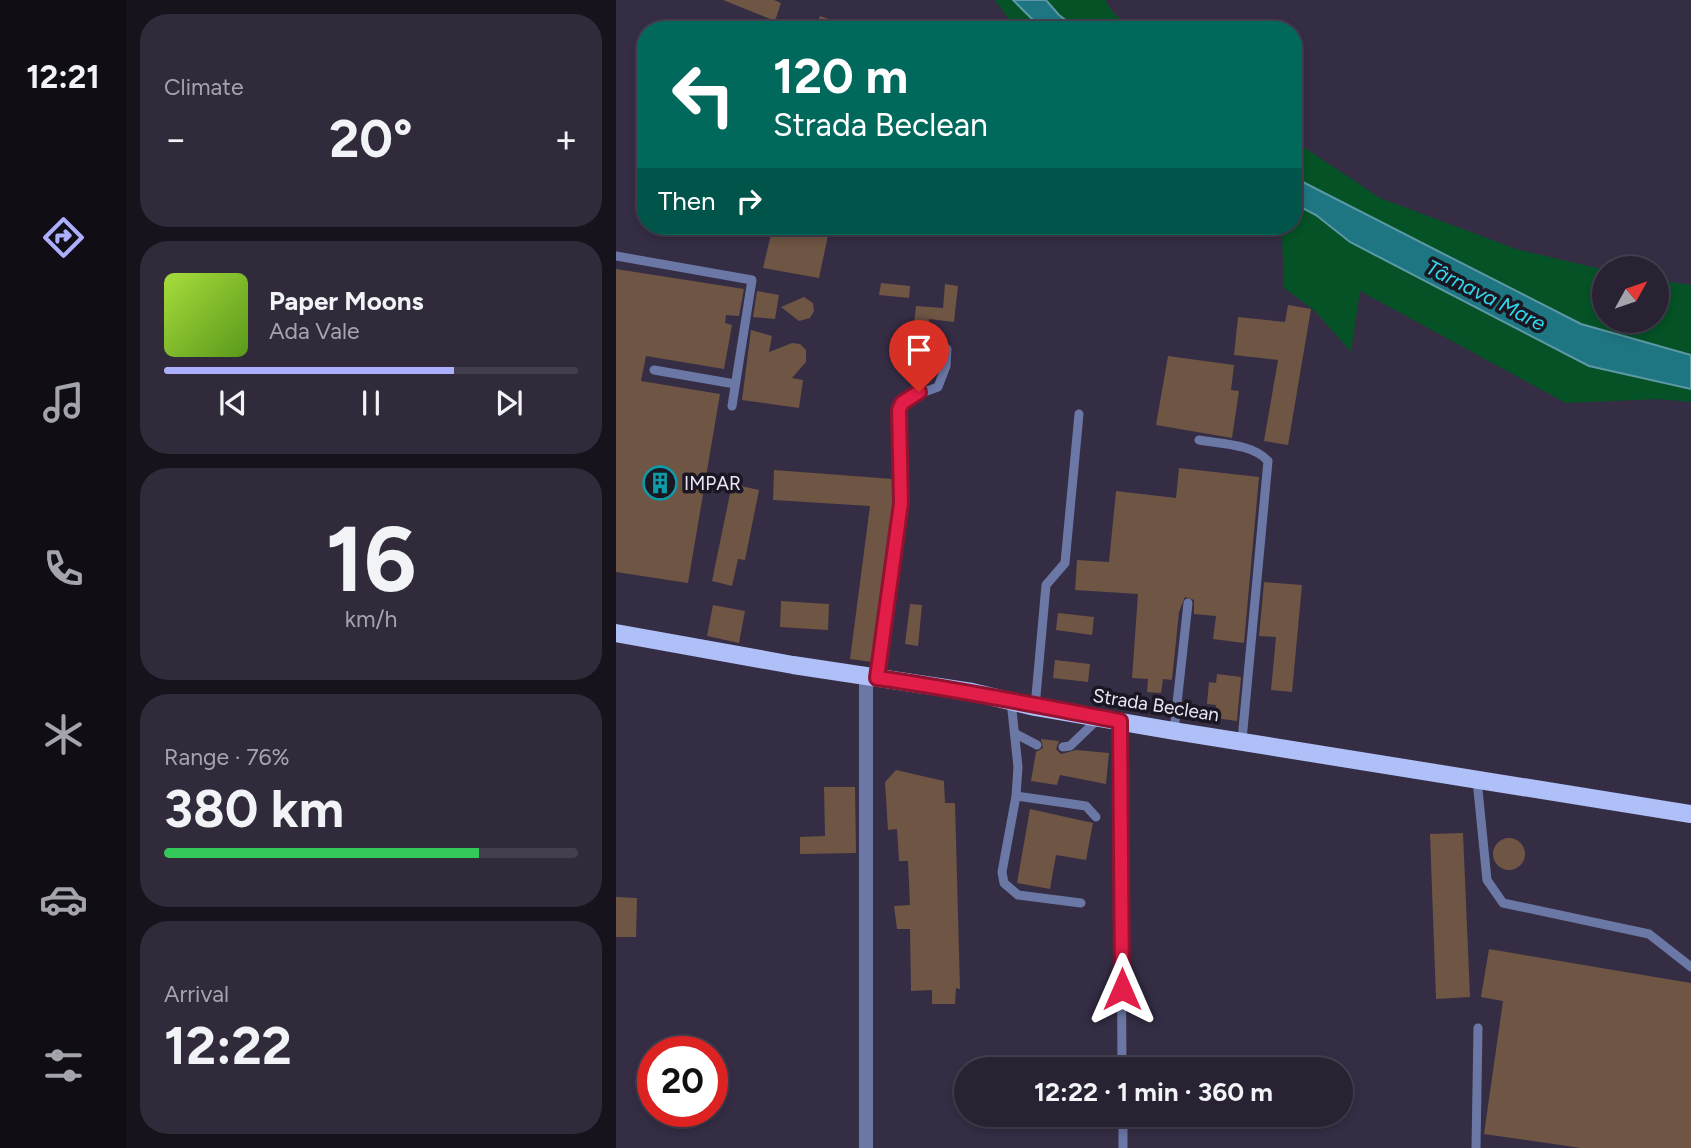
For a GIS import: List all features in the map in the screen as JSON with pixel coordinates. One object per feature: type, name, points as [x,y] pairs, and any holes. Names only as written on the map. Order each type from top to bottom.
[{"type":"main road","name":"Strada Beclean","points":[[616,633],[872,677],[972,691],[1035,707],[1174,731],[1691,814]]},
{"type":"street","points":[[866,1148],[872,677]]},
{"type":"lane","points":[[616,256],[752,280],[732,405]]},
{"type":"lane","points":[[872,677],[901,503],[899,410],[910,397],[938,387],[946,366],[947,349]]},
{"type":"lane","points":[[654,370],[735,384]]},
{"type":"lane","points":[[1035,707],[1046,585],[1065,563],[1079,414]]},
{"type":"lane","points":[[1199,440],[1238,446],[1261,454],[1268,461],[1259,588],[1242,740]]},
{"type":"lane","points":[[1174,731],[1188,603]]},
{"type":"lane","points":[[1011,701],[1016,734],[1016,796],[1002,872],[1004,883],[1018,895],[1081,904]]},
{"type":"lane","points":[[1063,747],[1070,746],[1100,717]]},
{"type":"lane","points":[[1120,721],[1122,1057]]},
{"type":"lane","points":[[1016,734],[1037,745]]},
{"type":"lane","points":[[1476,778],[1487,880],[1503,903],[1650,934],[1691,967]]},
{"type":"lane","points":[[1016,796],[1086,806],[1096,817]]},
{"type":"lane","points":[[1476,1148],[1478,1028]]},
{"type":"lane","points":[[1123,1127],[1123,1148]]},
{"type":"shaded area","points":[[995,0],[1013,0],[1034,21],[1010,21]]},
{"type":"shaded area","points":[[1046,0],[1105,0],[1114,14],[1124,21],[1067,21]]},
{"type":"shaded area","points":[[1302,146],[1380,198],[1516,249],[1592,267],[1592,327],[1581,324],[1302,182]]},
{"type":"shaded area","points":[[1302,208],[1316,215],[1350,242],[1556,350],[1691,389],[1691,402],[1658,399],[1566,403],[1360,291],[1351,352],[1314,310],[1284,288],[1282,237],[1279,235],[1302,235]]},
{"type":"shaded area","points":[[1670,282],[1691,285],[1691,355],[1613,333],[1669,333]]},
{"type":"water","points":[[1013,0],[1046,0],[1067,21],[1034,21]]},
{"type":"water","name":"Târnava Mare","points":[[1302,182],[1581,324],[1592,327],[1592,333],[1613,333],[1691,355],[1691,389],[1589,366],[1350,242],[1316,215],[1302,208]]},
{"type":"building","points":[[723,0],[774,0],[781,3],[775,21]]},
{"type":"building","points":[[820,16],[835,21],[818,21]]},
{"type":"building","points":[[771,235],[828,235],[819,278],[763,268]]},
{"type":"building","name":"IMPAR","points":[[616,269],[744,289],[739,316],[726,315],[725,323],[732,325],[724,369],[646,356],[641,381],[720,394],[688,583],[616,572]]},
{"type":"building","points":[[881,283],[910,286],[909,298],[879,295]]},
{"type":"building","points":[[945,284],[958,286],[954,322],[929,319],[925,361],[910,359],[916,306],[943,308]]},
{"type":"building","points":[[757,291],[779,295],[775,319],[753,317]]},
{"type":"building","points":[[804,297],[813,303],[814,311],[810,318],[799,321],[781,307]]},
{"type":"building","points":[[1288,305],[1311,309],[1288,445],[1264,441],[1278,360],[1234,355],[1238,317],[1285,322]]},
{"type":"building","points":[[751,330],[772,336],[769,352],[792,343],[800,344],[806,350],[806,362],[792,378],[803,380],[799,408],[742,400]]},
{"type":"building","points":[[1168,356],[1234,365],[1231,390],[1239,391],[1232,438],[1156,425]]},
{"type":"building","points":[[1179,468],[1259,477],[1244,643],[1213,639],[1216,616],[1194,614],[1194,600],[1185,597],[1179,612],[1172,680],[1163,679],[1161,693],[1147,692],[1148,679],[1132,678],[1138,594],[1075,590],[1077,560],[1109,562],[1116,491],[1176,498]]},
{"type":"building","points":[[774,470],[893,479],[894,503],[872,662],[850,659],[870,506],[773,500]]},
{"type":"building","points":[[732,484],[759,490],[745,560],[738,559],[732,586],[712,581]]},
{"type":"building","points":[[1264,582],[1302,585],[1292,692],[1271,690],[1276,637],[1259,636]]},
{"type":"building","points":[[781,601],[829,604],[828,630],[780,627]]},
{"type":"building","points":[[910,604],[922,605],[918,646],[905,644]]},
{"type":"building","points":[[713,605],[745,611],[739,643],[707,636]]},
{"type":"building","points":[[1058,613],[1094,617],[1092,635],[1056,630]]},
{"type":"building","points":[[1055,660],[1090,664],[1088,682],[1053,678]]},
{"type":"building","points":[[1217,674],[1241,677],[1237,721],[1214,718],[1216,705],[1207,704],[1209,682],[1216,683]]},
{"type":"building","points":[[1041,739],[1059,741],[1056,749],[1061,754],[1076,750],[1109,753],[1106,784],[1060,775],[1057,785],[1031,781],[1036,752],[1043,748]]},
{"type":"building","points":[[896,770],[944,781],[945,803],[955,803],[960,989],[956,988],[955,1004],[932,1004],[932,990],[911,991],[910,929],[897,929],[894,906],[910,905],[908,861],[899,861],[897,829],[888,830],[885,782]]},
{"type":"building","points":[[824,787],[855,787],[856,853],[800,854],[800,837],[825,836]]},
{"type":"building","points":[[1030,809],[1093,823],[1086,860],[1056,855],[1050,889],[1017,883]]},
{"type":"building","points":[[1463,833],[1470,997],[1436,999],[1430,834]]},
{"type":"building","points":[[1509,838],[1520,843],[1525,854],[1520,865],[1509,870],[1498,865],[1493,854],[1498,843]]},
{"type":"building","points":[[616,897],[637,898],[636,937],[616,937]]},
{"type":"building","points":[[1489,949],[1691,983],[1691,1148],[1581,1148],[1484,1134],[1503,1001],[1481,997]]},
{"type":"place","name":"IMPAR","points":[[660,483]]},
{"type":"route","points":[[919,392],[902,403],[899,410],[901,503],[877,678],[972,691],[1035,707],[1120,721],[1122,989]]}]
